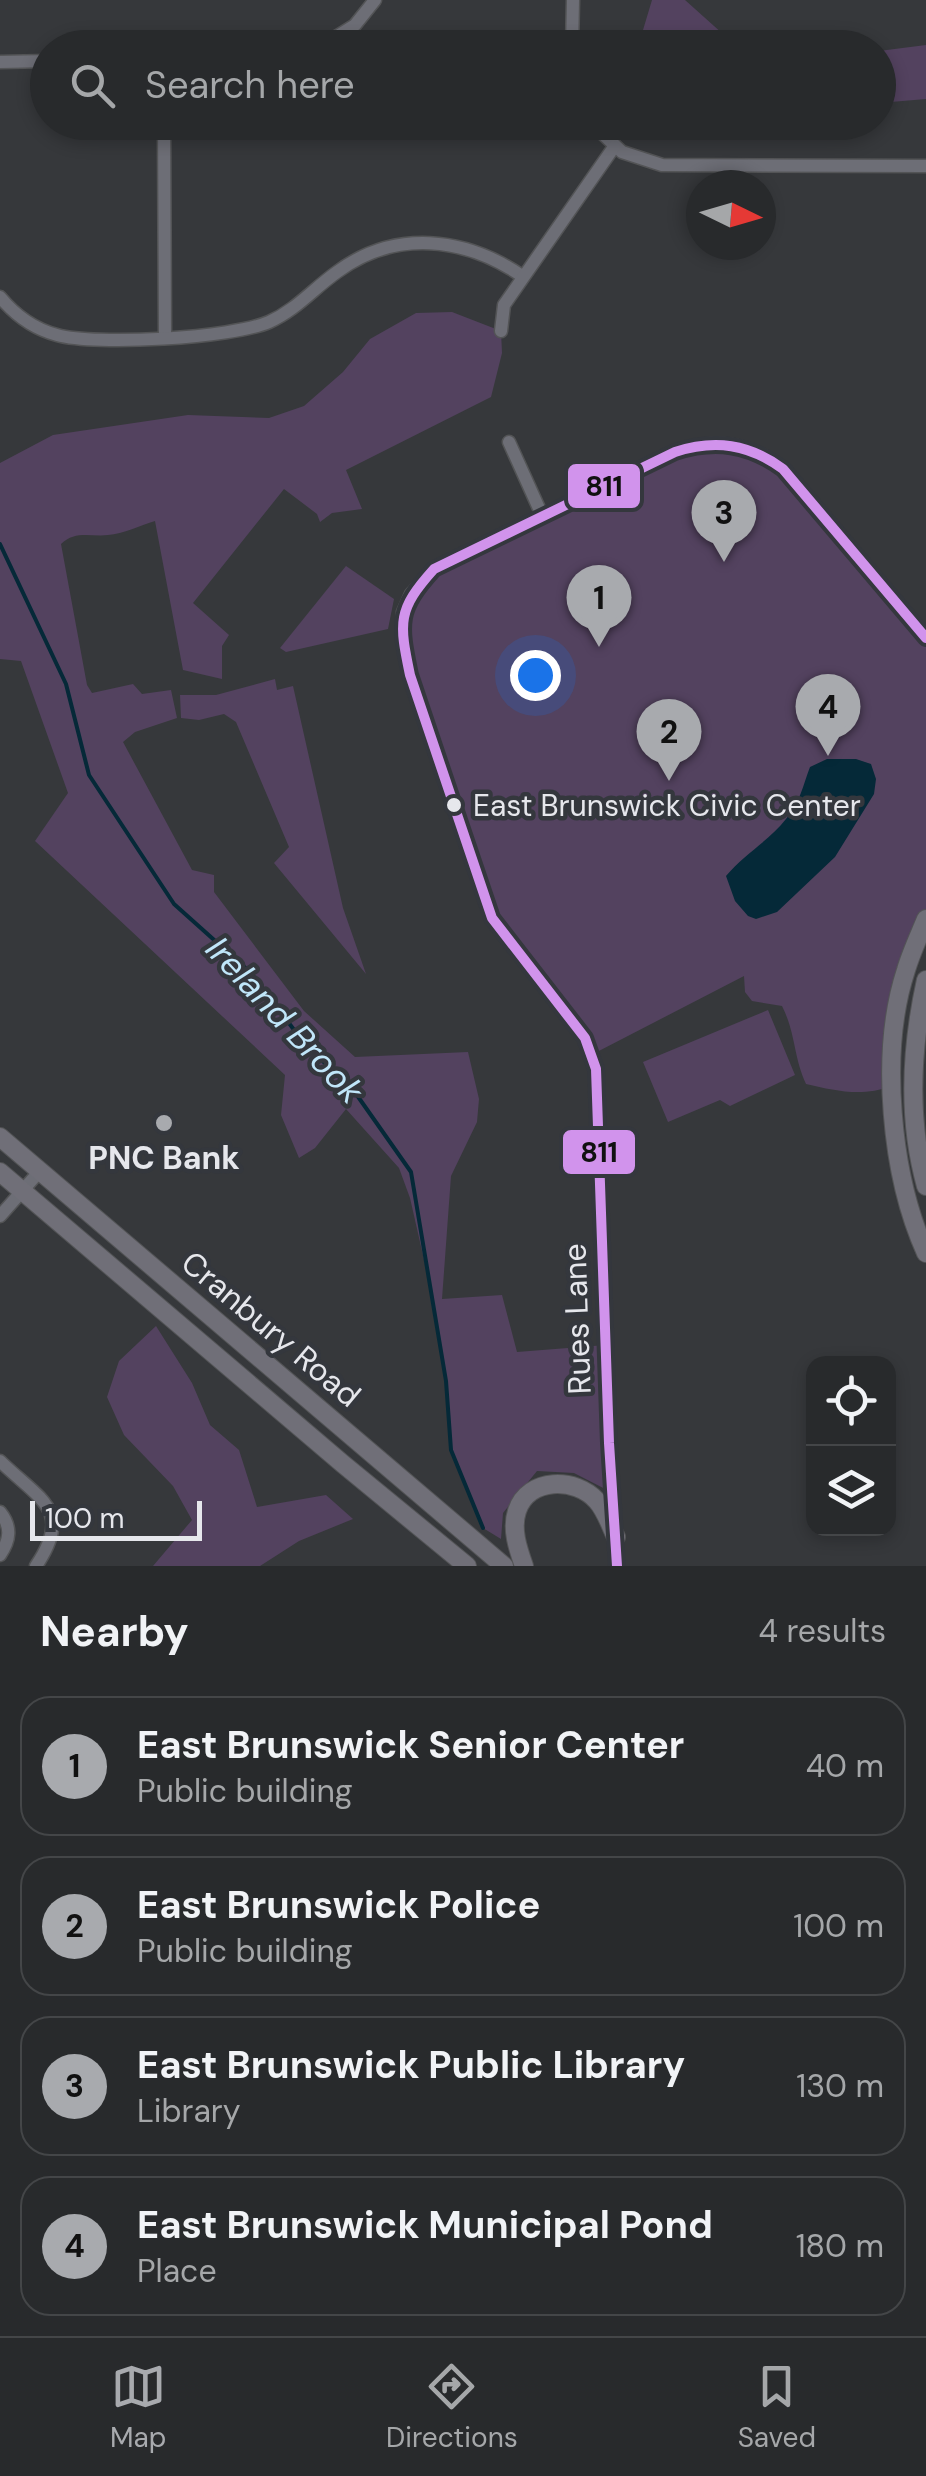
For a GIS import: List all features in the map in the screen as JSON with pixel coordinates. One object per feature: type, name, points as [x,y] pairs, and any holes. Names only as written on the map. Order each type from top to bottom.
[{"type":"main road","points":[[926,920],[904,973],[895,1027],[892,1086],[894,1143],[926,1253]]},
{"type":"main road","points":[[926,980],[916,1029],[913,1095],[926,1186]]},
{"type":"main road","name":"Cranbury Road","points":[[0,1137],[504,1566]]},
{"type":"main road","name":"Cranbury Road","points":[[0,1172],[467,1566]]},
{"type":"main road","points":[[524,1566],[514,1528],[518,1507],[529,1494],[548,1485],[568,1484],[587,1492],[602,1507],[616,1537]]},
{"type":"street","points":[[348,30],[375,0]]},
{"type":"street","points":[[572,30],[573,0]]},
{"type":"street","points":[[0,62],[30,61]]},
{"type":"street","points":[[164,140],[165,337]]},
{"type":"street","points":[[607,140],[642,160],[662,165],[926,166]]},
{"type":"street","points":[[501,331],[504,305],[614,147]]},
{"type":"street","points":[[0,297],[25,320],[58,336],[90,340],[220,335],[268,322],[298,306],[350,262],[395,245],[458,245],[488,255],[522,276]]},
{"type":"street","points":[[510,442],[542,516],[685,448],[716,443],[766,456],[788,474],[926,638]]},
{"type":"street","name":"Rues Lane","points":[[542,516],[434,570],[421,581],[404,612],[404,645],[461,834],[492,918],[585,1038],[596,1069],[617,1566]]},
{"type":"street","points":[[0,1216],[39,1172]]},
{"type":"street","points":[[0,1461],[44,1504],[53,1519],[54,1536],[36,1566]]},
{"type":"street","points":[[0,1512],[9,1535],[0,1555]]},
{"type":"shaded area","points":[[652,0],[685,0],[718,30],[643,30]]},
{"type":"shaded area","points":[[926,45],[926,99],[896,102],[896,49]]},
{"type":"shaded area","points":[[452,312],[501,331],[502,353],[491,397],[346,470],[362,509],[332,513],[320,522],[317,514],[284,489],[193,603],[229,635],[222,646],[222,679],[183,670],[155,521],[114,534],[78,536],[61,544],[87,685],[92,693],[133,684],[142,694],[171,690],[177,718],[135,732],[123,742],[192,870],[214,875],[214,892],[304,1011],[355,1057],[468,1052],[479,1099],[477,1122],[451,1176],[442,1299],[502,1295],[517,1352],[606,1345],[611,1492],[574,1473],[537,1471],[503,1513],[501,1539],[483,1528],[451,1450],[435,1308],[410,1198],[399,1168],[346,1109],[315,1148],[299,1158],[281,1115],[285,1075],[35,841],[68,793],[21,661],[0,659],[0,463],[53,435],[188,415],[269,418],[304,406],[343,372],[370,339],[416,313]]},
{"type":"shaded area","points":[[705,444],[775,462],[926,638],[926,919],[905,973],[892,1086],[849,1092],[806,1084],[782,1006],[752,1001],[745,992],[744,976],[593,1054],[492,918],[404,645],[411,594],[421,581]]},
{"type":"shaded area","points":[[346,566],[394,599],[388,629],[286,652],[280,648]]},
{"type":"shaded area","points":[[275,679],[277,690],[293,686],[343,908],[366,974],[274,863],[289,847],[236,722],[224,714],[199,720],[181,718],[180,695],[216,695]]},
{"type":"shaded area","points":[[768,1010],[795,1075],[730,1106],[720,1100],[668,1122],[643,1062]]},
{"type":"shaded area","points":[[156,1326],[192,1383],[210,1425],[239,1450],[257,1507],[326,1495],[353,1519],[299,1541],[260,1566],[153,1566],[192,1520],[173,1486],[124,1435],[107,1397],[119,1361]]},
{"type":"water","points":[[827,759],[856,759],[871,764],[876,779],[874,794],[835,857],[777,912],[756,919],[748,916],[735,901],[726,876],[779,827],[795,807],[810,767]]},
{"type":"waterway","name":"Ireland Brook","points":[[0,544],[66,684],[89,775],[174,904],[251,973],[304,1043],[354,1091],[411,1172],[446,1381],[451,1450],[483,1528]]},
{"type":"transit line","name":"811","points":[[617,1566],[596,1069],[585,1038],[492,918],[410,675],[403,629],[407,607],[434,569],[675,452],[718,445],[744,449],[783,469],[926,638]]},
{"type":"place","name":"East Brunswick Public Library","points":[[724,562]]},
{"type":"place","name":"East Brunswick Senior Center","points":[[599,647]]},
{"type":"place","name":"East Brunswick Municipal Pond","points":[[828,756]]},
{"type":"place","name":"East Brunswick Police","points":[[669,781]]},
{"type":"place","name":"East Brunswick Civic Center","points":[[454,805]]},
{"type":"place","name":"PNC Bank","points":[[164,1123]]}]
